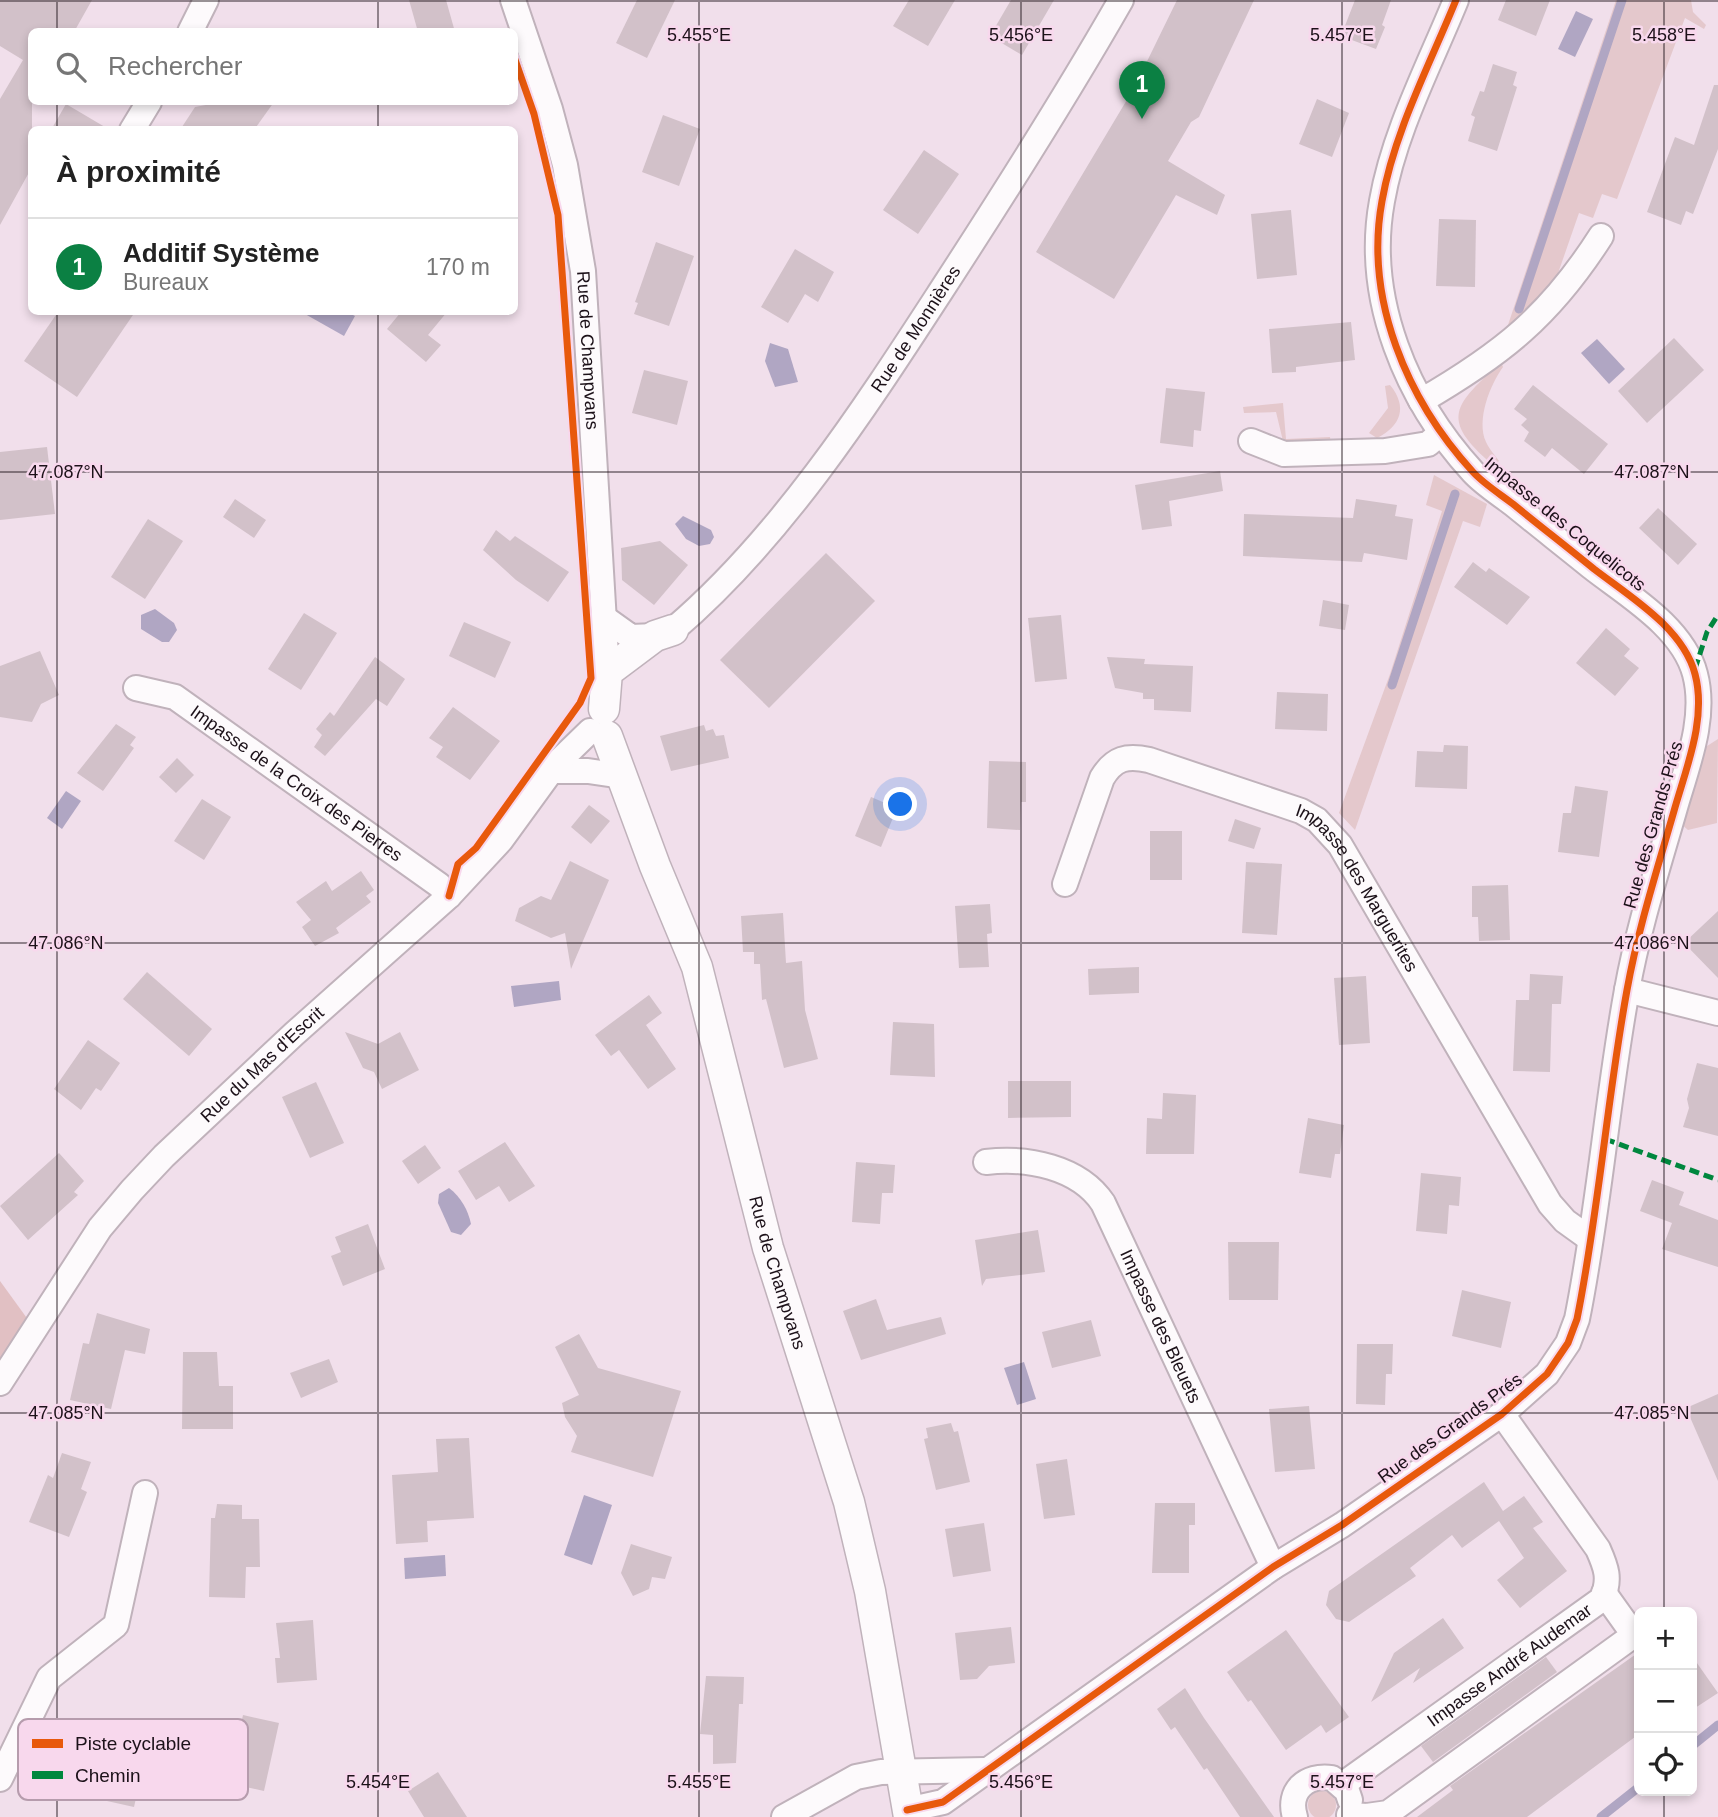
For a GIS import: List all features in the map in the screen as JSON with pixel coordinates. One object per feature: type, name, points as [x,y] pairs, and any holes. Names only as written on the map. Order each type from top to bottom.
[{"type":"street","points":[[192,28],[206,0]]},
{"type":"street","name":"Rue de Champvans","points":[[513,0],[551,109],[565,165],[581,260],[607,673],[604,723],[697,967],[768,1248],[849,1502],[870,1591],[903,1772],[908,1814]]},
{"type":"street","name":"Rue de Monnières","points":[[607,673],[664,633],[757,544],[806,486],[863,408],[1018,172],[1121,0]]},
{"type":"street","name":"Impasse des Coquelicots","points":[[1456,0],[1405,123],[1382,197],[1377,233],[1388,322],[1401,361],[1441,433],[1475,474],[1646,609],[1680,643],[1694,671]]},
{"type":"street","points":[[134,126],[147,105]]},
{"type":"street","points":[[1422,401],[1484,363],[1553,304],[1601,236]]},
{"type":"street","points":[[1251,442],[1284,454],[1385,451],[1428,444],[1441,433]]},
{"type":"street","points":[[603,617],[631,637],[664,633]]},
{"type":"street","name":"Rue de Monnières","points":[[604,723],[627,684],[664,646],[664,633]]},
{"type":"street","name":"Rue des Grands Prés","points":[[908,1814],[941,1810],[985,1770],[1273,1567],[1342,1525],[1502,1414],[1531,1391],[1568,1343],[1577,1319],[1627,990],[1639,933],[1691,752],[1708,716],[1694,671]]},
{"type":"street","name":"Impasse de la Croix des Pierres","points":[[136,688],[175,697],[439,885],[449,896]]},
{"type":"street","name":"Rue du Mas d'Escrit","points":[[0,1383],[100,1228],[140,1182],[294,1034],[449,896],[501,840],[551,771],[604,723]]},
{"type":"street","name":"Impasse des Marguerites","points":[[1065,884],[1102,778],[1109,767],[1120,758],[1134,756],[1149,760],[1317,820],[1340,845],[1550,1204],[1565,1221],[1590,1239]]},
{"type":"street","points":[[551,771],[588,771],[622,776]]},
{"type":"street","points":[[1627,990],[1718,1013]]},
{"type":"street","name":"Impasse des Bleuets","points":[[986,1162],[1015,1158],[1070,1174],[1094,1189],[1103,1203],[1273,1567]]},
{"type":"street","name":"Impasse André Audemar","points":[[1342,1785],[1602,1599],[1608,1572],[1598,1549],[1502,1414]]},
{"type":"street","points":[[29,1719],[49,1678],[116,1625],[145,1493]]},
{"type":"street","points":[[1295,1817],[1293,1800],[1303,1783],[1322,1776],[1332,1778],[1342,1785],[1350,1800],[1348,1816],[1388,1813],[1634,1635],[1604,1593]]},
{"type":"street","points":[[0,1779],[18,1742]]},
{"type":"street","points":[[784,1817],[856,1777],[903,1772],[985,1770]]},
{"type":"shaded area","points":[[1616,0],[1691,0],[1693,12],[1706,25],[1704,29],[1685,18],[1617,199],[1602,194],[1593,218],[1579,213],[1555,282],[1505,334]]},
{"type":"shaded area","points":[[1576,11],[1593,19],[1575,57],[1558,49]]},
{"type":"shaded area","points":[[307,315],[355,316],[344,336]]},
{"type":"shaded area","points":[[1597,339],[1625,369],[1609,384],[1581,353]]},
{"type":"shaded area","points":[[770,343],[788,349],[798,382],[775,387],[765,361]]},
{"type":"shaded area","points":[[1501,362],[1503,367],[1489,393],[1483,424],[1486,442],[1499,461],[1493,465],[1465,435],[1459,423],[1459,412],[1473,390]]},
{"type":"shaded area","points":[[1390,385],[1399,401],[1399,415],[1392,428],[1377,438],[1369,433],[1388,408],[1385,386]]},
{"type":"shaded area","points":[[1283,403],[1286,439],[1330,437],[1331,443],[1298,445],[1283,441],[1276,412],[1244,413],[1243,407]]},
{"type":"shaded area","points":[[1434,475],[1487,504],[1480,527],[1463,521],[1355,830],[1339,813],[1390,674],[1442,511],[1426,505]]},
{"type":"shaded area","points":[[683,516],[711,530],[714,537],[710,544],[699,546],[686,539],[675,524]]},
{"type":"shaded area","points":[[155,609],[174,623],[177,630],[169,642],[162,642],[141,629],[141,615]]},
{"type":"shaded area","points":[[1718,739],[1717,823],[1688,830],[1680,823],[1704,748]]},
{"type":"shaded area","points":[[66,791],[81,801],[62,829],[47,818]]},
{"type":"shaded area","points":[[559,981],[561,1000],[514,1007],[511,986]]},
{"type":"shaded area","points":[[449,1188],[460,1200],[470,1219],[471,1224],[461,1235],[451,1232],[438,1203],[439,1194]]},
{"type":"shaded area","points":[[0,1281],[29,1321],[0,1364]]},
{"type":"shaded area","points":[[1024,1362],[1036,1399],[1017,1405],[1004,1368]]},
{"type":"shaded area","points":[[584,1495],[612,1505],[592,1565],[564,1555]]},
{"type":"shaded area","points":[[445,1555],[446,1576],[405,1579],[404,1558]]},
{"type":"shaded area","points":[[1317,1792],[1327,1792],[1335,1800],[1335,1810],[1327,1818],[1317,1818],[1309,1810],[1309,1800]]},
{"type":"building","points":[[0,0],[92,0],[76,28],[28,28],[28,105],[32,105],[32,126],[28,126],[28,174],[0,225],[0,99],[23,60],[0,46]]},
{"type":"building","points":[[409,0],[446,0],[454,28],[417,28]]},
{"type":"building","points":[[637,0],[675,0],[647,58],[616,43]]},
{"type":"building","points":[[909,0],[955,0],[928,46],[893,26]]},
{"type":"building","points":[[1011,0],[1054,0],[1022,55],[990,36]]},
{"type":"building","points":[[1177,0],[1254,0],[1199,117],[1191,122],[1168,161],[1225,195],[1217,215],[1176,195],[1114,299],[1036,252],[1134,88]]},
{"type":"building","points":[[1355,0],[1391,0],[1382,25],[1385,27],[1376,49],[1341,36]]},
{"type":"building","points":[[1506,0],[1550,0],[1536,36],[1498,20]]},
{"type":"building","points":[[1493,64],[1517,72],[1513,85],[1517,87],[1497,151],[1468,141],[1475,117],[1471,115],[1480,91],[1484,92]]},
{"type":"building","points":[[1714,85],[1718,85],[1718,149],[1693,214],[1686,211],[1681,225],[1647,212],[1675,137],[1694,145]]},
{"type":"building","points":[[1317,99],[1349,113],[1332,157],[1299,144]]},
{"type":"building","points":[[68,105],[103,126],[53,126]]},
{"type":"building","points":[[272,105],[257,126],[183,126],[195,107]]},
{"type":"building","points":[[663,115],[700,129],[679,186],[642,172]]},
{"type":"building","points":[[924,150],[959,174],[918,234],[883,210]]},
{"type":"building","points":[[1291,210],[1297,275],[1257,279],[1251,214]]},
{"type":"building","points":[[1439,219],[1476,220],[1475,287],[1436,286]]},
{"type":"building","points":[[656,242],[694,256],[669,326],[634,314],[638,303],[635,302]]},
{"type":"building","points":[[795,249],[834,272],[818,302],[805,294],[788,323],[761,307]]},
{"type":"building","points":[[56,315],[133,315],[77,397],[24,361]]},
{"type":"building","points":[[399,315],[445,315],[428,335],[441,345],[426,362],[387,329]]},
{"type":"building","points":[[1351,322],[1355,360],[1296,367],[1296,372],[1272,373],[1269,329]]},
{"type":"building","points":[[1674,338],[1704,370],[1647,423],[1618,391]]},
{"type":"building","points":[[644,370],[688,381],[677,425],[632,413]]},
{"type":"building","points":[[1533,385],[1608,444],[1584,474],[1552,448],[1545,457],[1524,441],[1529,432],[1521,425],[1527,419],[1514,409]]},
{"type":"building","points":[[1166,388],[1205,392],[1201,431],[1194,430],[1193,447],[1160,443]]},
{"type":"building","points":[[47,447],[55,514],[0,520],[0,452]]},
{"type":"building","points":[[1220,471],[1223,491],[1169,501],[1172,526],[1142,530],[1135,485]]},
{"type":"building","points":[[235,499],[266,520],[254,538],[223,517]]},
{"type":"building","points":[[1356,499],[1397,505],[1395,516],[1413,519],[1407,560],[1364,553],[1362,562],[1243,556],[1244,514],[1353,518]]},
{"type":"building","points":[[1658,508],[1697,544],[1678,565],[1639,528]]},
{"type":"building","points":[[148,519],[183,541],[145,599],[111,577]]},
{"type":"building","points":[[496,530],[510,541],[515,536],[569,572],[548,602],[516,580],[483,550]]},
{"type":"building","points":[[660,541],[688,565],[654,605],[622,580],[621,548]]},
{"type":"building","points":[[826,553],[875,601],[769,708],[720,660]]},
{"type":"building","points":[[1473,562],[1486,572],[1489,568],[1530,597],[1507,625],[1454,587]]},
{"type":"building","points":[[1323,600],[1349,605],[1345,630],[1319,626]]},
{"type":"building","points":[[304,613],[337,633],[301,690],[268,669]]},
{"type":"building","points":[[1061,615],[1067,679],[1035,682],[1028,618]]},
{"type":"building","points":[[464,622],[511,642],[495,678],[449,656]]},
{"type":"building","points":[[1606,628],[1630,649],[1624,656],[1639,668],[1615,696],[1576,663]]},
{"type":"building","points":[[40,651],[59,695],[41,704],[32,722],[0,717],[0,666]]},
{"type":"building","points":[[375,657],[405,679],[387,706],[376,699],[325,756],[314,747],[322,735],[316,729],[330,712],[334,716]]},
{"type":"building","points":[[1107,657],[1145,659],[1144,664],[1193,666],[1191,712],[1154,710],[1154,699],[1143,699],[1143,693],[1115,688]]},
{"type":"building","points":[[1277,692],[1328,694],[1327,731],[1275,729]]},
{"type":"building","points":[[453,707],[500,741],[470,780],[436,757],[443,747],[429,738]]},
{"type":"building","points":[[116,724],[136,737],[130,745],[134,748],[103,791],[77,773]]},
{"type":"building","points":[[704,725],[706,731],[713,729],[716,736],[724,735],[729,758],[671,771],[660,736]]},
{"type":"building","points":[[1444,745],[1468,746],[1467,789],[1415,787],[1417,751],[1443,752]]},
{"type":"building","points":[[177,758],[194,775],[176,793],[159,777]]},
{"type":"building","points":[[989,761],[1026,762],[1026,802],[1021,802],[1020,830],[987,828]]},
{"type":"building","points":[[1575,786],[1608,791],[1599,857],[1558,852],[1563,813],[1571,813]]},
{"type":"building","points":[[871,797],[897,808],[881,847],[855,836]]},
{"type":"building","points":[[202,799],[231,817],[204,860],[174,841]]},
{"type":"building","points":[[589,805],[610,821],[591,844],[571,827]]},
{"type":"building","points":[[1235,819],[1261,828],[1254,849],[1228,841]]},
{"type":"building","points":[[1150,831],[1182,831],[1182,880],[1150,880]]},
{"type":"building","points":[[570,861],[609,880],[571,969],[565,933],[551,938],[515,921],[519,908],[541,896],[551,900]]},
{"type":"building","points":[[1246,862],[1282,864],[1277,935],[1242,933]]},
{"type":"building","points":[[361,871],[374,890],[366,896],[371,902],[336,928],[339,933],[315,946],[302,927],[311,920],[296,902],[326,881],[332,891]]},
{"type":"building","points":[[1508,885],[1510,940],[1479,941],[1478,917],[1472,917],[1472,886]]},
{"type":"building","points":[[990,904],[992,933],[987,934],[989,967],[959,968],[955,906]]},
{"type":"building","points":[[1718,911],[1718,978],[1684,943]]},
{"type":"building","points":[[783,913],[786,963],[802,961],[805,1010],[818,1059],[784,1068],[766,999],[762,1000],[760,964],[754,964],[754,952],[743,952],[741,916]]},
{"type":"building","points":[[1139,967],[1139,993],[1089,995],[1088,969]]},
{"type":"building","points":[[147,972],[212,1029],[189,1056],[123,999]]},
{"type":"building","points":[[1530,974],[1563,976],[1561,1004],[1552,1004],[1550,1072],[1513,1071],[1516,1000],[1529,1000]]},
{"type":"building","points":[[1366,976],[1370,1043],[1339,1045],[1334,978]]},
{"type":"building","points":[[649,995],[662,1013],[646,1025],[676,1069],[648,1089],[619,1050],[611,1056],[595,1035]]},
{"type":"building","points":[[893,1022],[934,1024],[935,1077],[890,1075]]},
{"type":"building","points":[[345,1032],[378,1044],[400,1032],[419,1070],[382,1089],[374,1072],[363,1068]]},
{"type":"building","points":[[88,1040],[120,1063],[101,1091],[96,1088],[81,1110],[54,1089]]},
{"type":"building","points":[[1697,1063],[1718,1068],[1718,1136],[1683,1127]]},
{"type":"building","points":[[1008,1081],[1071,1081],[1071,1117],[1008,1118]]},
{"type":"building","points":[[316,1082],[344,1143],[310,1158],[282,1097]]},
{"type":"building","points":[[1163,1093],[1196,1095],[1194,1154],[1146,1154],[1147,1118],[1162,1119]]},
{"type":"building","points":[[1308,1118],[1344,1125],[1340,1154],[1335,1154],[1331,1178],[1299,1173]]},
{"type":"building","points":[[505,1142],[535,1186],[509,1202],[499,1186],[476,1200],[458,1171]]},
{"type":"building","points":[[425,1145],[441,1168],[418,1184],[402,1161]]},
{"type":"building","points":[[59,1153],[84,1181],[74,1192],[78,1195],[28,1240],[0,1206]]},
{"type":"building","points":[[856,1162],[895,1165],[893,1193],[882,1193],[880,1224],[852,1222]]},
{"type":"building","points":[[1421,1173],[1461,1177],[1459,1206],[1449,1205],[1447,1234],[1416,1231]]},
{"type":"building","points":[[1652,1180],[1684,1192],[1679,1205],[1718,1220],[1718,1267],[1662,1249],[1672,1223],[1640,1211]]},
{"type":"building","points":[[368,1224],[385,1269],[343,1286],[331,1256],[341,1252],[335,1237]]},
{"type":"building","points":[[1038,1230],[1045,1272],[986,1279],[982,1286],[975,1240]]},
{"type":"building","points":[[1228,1242],[1279,1242],[1278,1300],[1229,1300]]},
{"type":"building","points":[[1462,1290],[1511,1302],[1501,1348],[1452,1336]]},
{"type":"building","points":[[876,1299],[887,1330],[941,1317],[946,1334],[861,1360],[843,1311]]},
{"type":"building","points":[[97,1313],[150,1329],[145,1354],[125,1350],[111,1409],[70,1400],[83,1343],[89,1344]]},
{"type":"building","points":[[1091,1320],[1101,1356],[1052,1368],[1042,1332]]},
{"type":"building","points":[[579,1334],[598,1368],[681,1391],[653,1477],[571,1452],[577,1436],[565,1417],[562,1403],[579,1395],[555,1347]]},
{"type":"building","points":[[1357,1344],[1393,1344],[1392,1374],[1386,1374],[1385,1405],[1356,1404]]},
{"type":"building","points":[[183,1352],[217,1352],[219,1386],[233,1386],[233,1429],[182,1429]]},
{"type":"building","points":[[329,1359],[338,1382],[301,1398],[290,1373]]},
{"type":"building","points":[[1718,1394],[1718,1481],[1686,1408]]},
{"type":"building","points":[[1309,1406],[1315,1469],[1275,1472],[1269,1409]]},
{"type":"building","points":[[951,1423],[954,1432],[958,1431],[970,1482],[936,1490],[924,1439],[928,1438],[926,1428]]},
{"type":"building","points":[[469,1438],[474,1518],[427,1521],[428,1542],[396,1544],[392,1475],[438,1472],[436,1439]]},
{"type":"building","points":[[62,1453],[91,1462],[81,1489],[87,1492],[69,1537],[29,1522],[48,1475],[53,1478]]},
{"type":"building","points":[[1067,1459],[1075,1515],[1044,1519],[1036,1464]]},
{"type":"building","points":[[1484,1482],[1503,1511],[1524,1496],[1543,1522],[1533,1528],[1567,1571],[1520,1608],[1497,1580],[1524,1558],[1499,1521],[1462,1548],[1452,1535],[1410,1568],[1416,1576],[1349,1622],[1336,1619],[1326,1605],[1329,1591]]},
{"type":"building","points":[[1155,1503],[1195,1503],[1195,1525],[1189,1525],[1189,1573],[1152,1573]]},
{"type":"building","points":[[217,1504],[242,1505],[242,1519],[259,1519],[260,1567],[246,1567],[245,1598],[209,1597],[211,1518],[215,1518]]},
{"type":"building","points":[[984,1523],[991,1571],[953,1577],[945,1529]]},
{"type":"building","points":[[631,1544],[672,1557],[665,1579],[652,1577],[649,1589],[633,1596],[621,1573]]},
{"type":"building","points":[[1443,1618],[1464,1648],[1413,1683],[1420,1668],[1371,1702],[1394,1653]]},
{"type":"building","points":[[313,1620],[317,1680],[277,1683],[275,1658],[280,1658],[276,1623]]},
{"type":"building","points":[[1011,1627],[1015,1663],[989,1666],[977,1679],[960,1680],[955,1633]]},
{"type":"building","points":[[1286,1630],[1349,1717],[1326,1733],[1321,1725],[1286,1750],[1251,1700],[1248,1702],[1227,1672]]},
{"type":"building","points":[[1634,1656],[1634,1738],[1527,1817],[1417,1817],[1453,1790],[1450,1786]]},
{"type":"building","points":[[1546,1657],[1557,1672],[1433,1762],[1421,1746]]},
{"type":"building","points":[[1697,1663],[1718,1693],[1697,1707]]},
{"type":"building","points":[[706,1676],[744,1677],[743,1704],[739,1704],[736,1763],[713,1764],[713,1735],[700,1734]]},
{"type":"building","points":[[1185,1688],[1274,1817],[1240,1817],[1175,1727],[1171,1730],[1157,1709]]},
{"type":"building","points":[[243,1715],[279,1723],[264,1791],[248,1787],[248,1719],[242,1719]]},
{"type":"building","points":[[438,1772],[467,1817],[424,1817],[408,1791]]},
{"type":"building","points":[[102,1800],[136,1800],[134,1807]]},
{"type":"waterway","points":[[1519,309],[1622,0]]},
{"type":"waterway","points":[[1392,685],[1455,494]]},
{"type":"waterway","points":[[1697,1742],[1718,1725]]},
{"type":"waterway","points":[[1601,1817],[1634,1791]]},
{"type":"marked path","points":[[1695,669],[1707,632],[1718,615]]},
{"type":"marked path","points":[[1605,1139],[1718,1180]]},
{"type":"cycle path","points":[[907,1810],[943,1802],[1273,1567],[1342,1525],[1502,1414],[1547,1374],[1568,1343],[1577,1319],[1631,967],[1694,743],[1698,691],[1689,657],[1653,614],[1473,472],[1449,444],[1428,413],[1396,346],[1385,311],[1379,275],[1378,238],[1382,201],[1404,124],[1456,0]]},
{"type":"cycle path","points":[[449,896],[458,864],[476,848],[580,703],[591,678],[558,215],[534,114],[518,68]]},
{"type":"place","name":"Additif Système","points":[[1142,119]]}]
